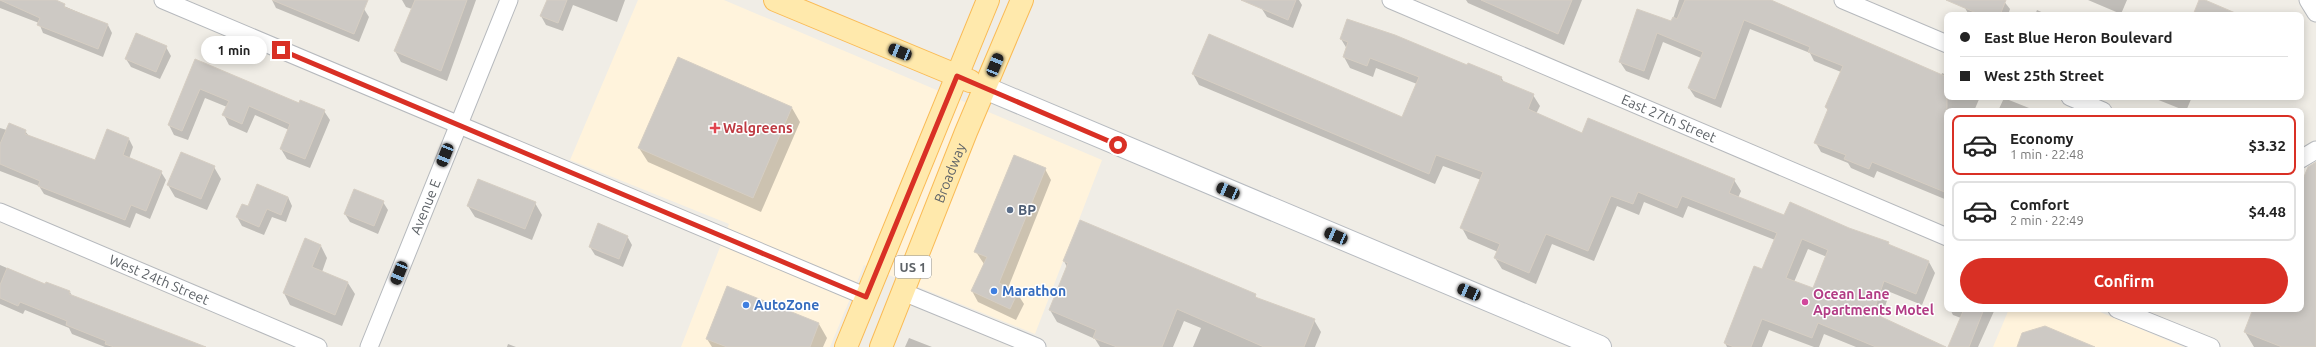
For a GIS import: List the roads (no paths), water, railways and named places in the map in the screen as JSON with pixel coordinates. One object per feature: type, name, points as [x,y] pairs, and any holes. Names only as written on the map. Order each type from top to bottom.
[{"type":"main road","points":[[775,0],[1600,347]]},
{"type":"main road","name":"US 1","points":[[846,347],[988,0]]},
{"type":"main road","name":"Broadway","points":[[881,347],[1022,0]]},
{"type":"street","points":[[163,0],[866,297]]},
{"type":"street","name":"Avenue E","points":[[369,347],[457,125],[509,0]]},
{"type":"street","name":"East 27th Street","points":[[1391,0],[1944,236]]},
{"type":"street","points":[[1843,0],[1944,43]]},
{"type":"street","points":[[2308,0],[2316,13]]},
{"type":"street","points":[[2077,100],[2096,108]]},
{"type":"street","points":[[2304,157],[2316,150]]},
{"type":"street","name":"West 24th Street","points":[[0,212],[318,347]]},
{"type":"street","points":[[903,292],[1037,347]]},
{"type":"street","points":[[2127,312],[2211,347]]},
{"type":"place","name":"Walgreens","points":[[715,128]]},
{"type":"place","name":"BP","points":[[1010,210]]},
{"type":"place","name":"Marathon","points":[[994,291]]},
{"type":"place","name":"Ocean Lane Apartments Motel","points":[[1805,302]]},
{"type":"place","name":"AutoZone","points":[[746,305]]}]
